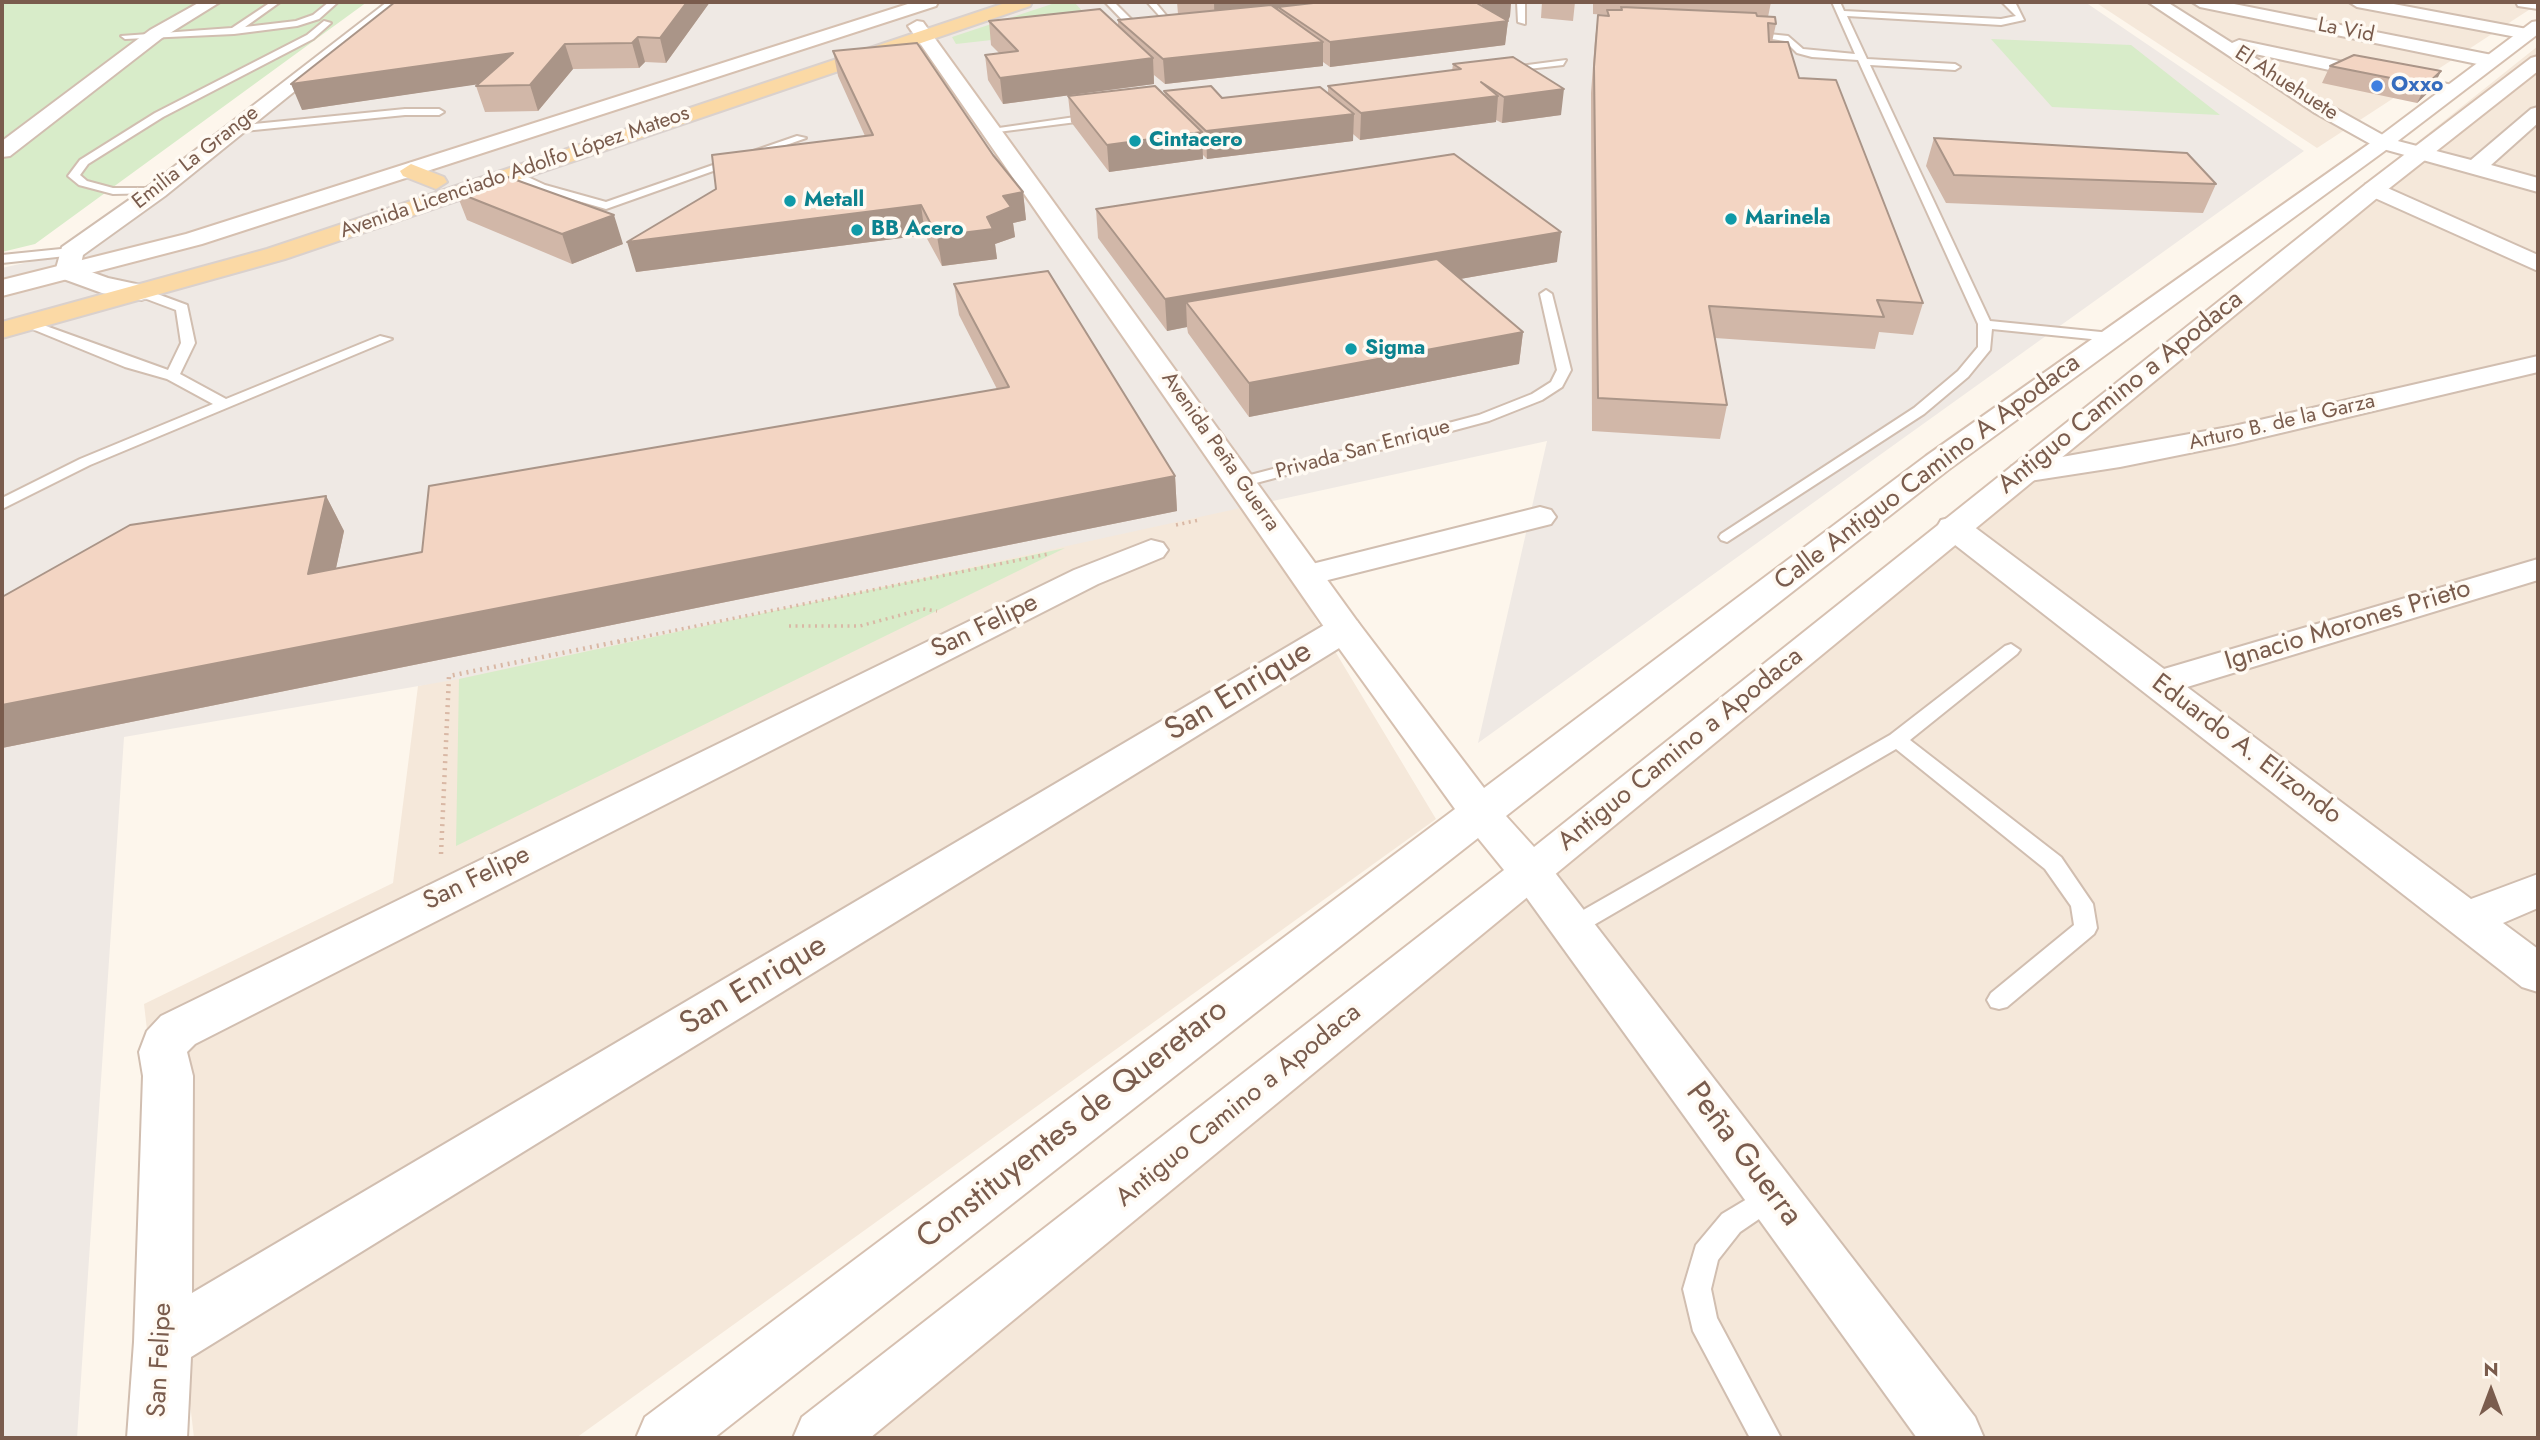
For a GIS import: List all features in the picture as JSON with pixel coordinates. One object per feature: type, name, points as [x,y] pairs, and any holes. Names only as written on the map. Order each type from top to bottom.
[{"type":"main road","name":"Avenida Licenciado Adolfo López Mateos","points":[[2,310],[102,285],[272,235],[988,2]]},
{"type":"main road","name":"Avenida Licenciado Adolfo López Mateos","points":[[14,327],[276,254],[513,174],[924,21],[1024,2]]},
{"type":"main road","points":[[411,171],[436,182]]},
{"type":"street","points":[[84,65],[125,36],[182,2]]},
{"type":"street","points":[[2,151],[156,34],[212,2]]},
{"type":"street","name":"Emilia La Grange","points":[[69,262],[397,2]]},
{"type":"street","name":"El Ahuehuete","points":[[2156,2],[2322,109],[2383,143],[2538,185]]},
{"type":"street","name":"La Vid","points":[[2200,2],[2492,61]]},
{"type":"street","points":[[2357,2],[2533,30]]},
{"type":"street","points":[[2524,2],[2538,4]]},
{"type":"street","points":[[2,288],[69,262],[194,239],[411,171],[924,21]]},
{"type":"street","name":"Avenida Peña Guerra","points":[[924,21],[990,130],[1344,629],[1479,813],[1531,872]]},
{"type":"street","name":"Calle Antiguo Camino A Apodaca","points":[[1479,813],[1937,463],[2383,143],[2449,90],[2533,30]]},
{"type":"street","points":[[2221,42],[2449,90]]},
{"type":"street","name":"Antiguo Camino a Apodaca","points":[[824,1438],[1531,872],[1953,527],[2538,61]]},
{"type":"street","points":[[2475,168],[2538,113]]},
{"type":"street","points":[[2374,189],[2538,264]]},
{"type":"street","points":[[69,262],[102,285],[141,292]]},
{"type":"street","name":"Arturo B. de la Garza","points":[[2023,473],[2120,458],[2234,435],[2538,364]]},
{"type":"street","points":[[1308,575],[1540,517]]},
{"type":"street","name":"Eduardo A. Elizondo","points":[[1953,527],[2538,974]]},
{"type":"street","name":"San Felipe","points":[[157,1438],[163,1342],[168,1076],[163,1052],[164,1045],[178,1030],[1162,538]]},
{"type":"street","name":"Ignacio Morones Prieto","points":[[2158,683],[2538,569]]},
{"type":"street","name":"San Enrique","points":[[163,1342],[1344,629]]},
{"type":"street","name":"Constituyentes de Queretaro","points":[[666,1438],[1479,813]]},
{"type":"street","name":"Peña Guerra","points":[[1531,872],[1954,1438]]},
{"type":"street","points":[[2467,919],[2538,890]]},
{"type":"lane","points":[[234,31],[276,2]]},
{"type":"lane","points":[[125,36],[234,31],[297,23],[316,17],[334,2]]},
{"type":"lane","points":[[1109,2],[1137,30],[1177,30],[1189,25]]},
{"type":"lane","points":[[1151,2],[1177,30]]},
{"type":"lane","points":[[1521,2],[1522,22]]},
{"type":"lane","points":[[1727,537],[1927,403],[1978,358],[1985,347],[1985,324],[1838,7],[2001,22],[2021,19],[2013,6],[2006,2]]},
{"type":"lane","points":[[157,191],[113,191],[83,183],[74,176],[84,162],[159,115],[310,37],[327,23]]},
{"type":"lane","points":[[1741,34],[1788,38],[1800,51],[1812,54],[1955,67]]},
{"type":"lane","points":[[1860,57],[1909,53]]},
{"type":"lane","points":[[1494,70],[1563,62]]},
{"type":"lane","points":[[234,129],[405,112],[439,112]]},
{"type":"lane","points":[[990,130],[1107,115]]},
{"type":"lane","points":[[513,174],[541,187],[606,206],[801,138]]},
{"type":"lane","points":[[2,260],[69,262]]},
{"type":"lane","points":[[141,292],[182,307],[188,343],[172,376]]},
{"type":"lane","points":[[1484,418],[1537,397],[1557,384],[1564,370],[1546,294]]},
{"type":"lane","points":[[1985,324],[2111,337]]},
{"type":"lane","points":[[14,327],[172,376],[225,404]]},
{"type":"lane","points":[[2,504],[85,462],[385,339]]},
{"type":"lane","name":"Privada San Enrique","points":[[1241,482],[1484,418]]},
{"type":"lane","points":[[1572,927],[1898,740],[2011,650]]},
{"type":"lane","points":[[1898,740],[2053,863],[2082,904],[2086,928],[1999,1000]]},
{"type":"lane","points":[[1766,1438],[1703,1321],[1697,1289],[1706,1254],[1731,1223],[1773,1195]]},
{"type":"path","points":[[1162,538],[1199,520]]},
{"type":"path","points":[[454,849],[441,856],[449,676],[1051,554],[1027,566]]},
{"type":"path","points":[[789,626],[860,626],[923,609],[945,611],[932,618]]},
{"type":"shaded area","points":[[389,2],[2085,2],[2304,151],[1478,743],[1547,441],[459,679],[124,737],[77,1438],[2,1438],[2,268],[55,256]]},
{"type":"shaded area","points":[[2095,2],[2538,2],[2538,4],[2317,148]]},
{"type":"shaded area","points":[[2538,46],[2538,1438],[790,1438]]},
{"type":"shaded area","points":[[1247,505],[1436,819],[576,1438],[194,1438],[144,1004],[393,883],[418,686]]},
{"type":"green space","points":[[2,2],[367,2],[35,244],[2,252]]},
{"type":"green space","points":[[1058,2],[1074,2],[1098,28],[956,44],[952,37]]},
{"type":"green space","points":[[1991,39],[2131,45],[2220,115],[2052,107]]},
{"type":"green space","points":[[1065,548],[456,846],[459,679]]},
{"type":"building","points":[[395,2],[687,2],[660,38],[638,37],[632,43],[565,44],[530,85],[476,86],[513,53],[291,84]]},
{"type":"building","points":[[1322,2],[1475,2],[1508,21],[1330,42],[1278,7]]},
{"type":"building","points":[[1271,5],[1323,42],[1163,59],[1118,20]]},
{"type":"building","name":"Marinela","points":[[1621,7],[1756,13],[1757,16],[1775,17],[1776,24],[1768,23],[1769,42],[1788,42],[1799,78],[1836,80],[1923,303],[1877,300],[1884,317],[1709,306],[1727,405],[1598,398],[1594,67],[1598,15],[1609,16],[1607,10],[1622,10]]},
{"type":"building","points":[[1100,9],[1153,58],[1000,78],[985,55],[1018,51],[989,21]]},
{"type":"building","points":[[917,43],[993,155],[1023,192],[1003,196],[1011,207],[987,217],[993,229],[937,236],[921,205],[627,242],[716,189],[712,155],[873,135],[833,51]]},
{"type":"building","points":[[2354,55],[2441,71],[2426,85],[2330,66]]},
{"type":"building","points":[[1513,57],[1564,89],[1504,97],[1481,82],[1498,96],[1361,113],[1328,86],[1461,69],[1453,64]]},
{"type":"building","points":[[1155,86],[1202,132],[1107,145],[1068,96]]},
{"type":"building","points":[[1211,86],[1222,98],[1320,87],[1354,114],[1206,131],[1164,91]]},
{"type":"building","points":[[1934,138],[2187,153],[2216,184],[1954,175]]},
{"type":"building","points":[[1454,154],[1561,232],[1165,299],[1096,209]]},
{"type":"building","points":[[505,176],[614,215],[562,234],[456,192]]},
{"type":"building","points":[[1437,259],[1523,332],[1249,383],[1186,302]]},
{"type":"building","points":[[1048,271],[1175,476],[2,705],[2,597],[130,525],[326,496],[308,574],[422,552],[429,486],[1009,387],[954,284]]},
{"type":"place","name":"Oxxo","points":[[2377,86]]},
{"type":"place","name":"Cintacero","points":[[1135,141]]},
{"type":"place","name":"Metall","points":[[790,201]]},
{"type":"place","name":"Marinela","points":[[1731,219]]},
{"type":"place","name":"BB Acero","points":[[857,230]]},
{"type":"place","name":"Sigma","points":[[1351,349]]}]
